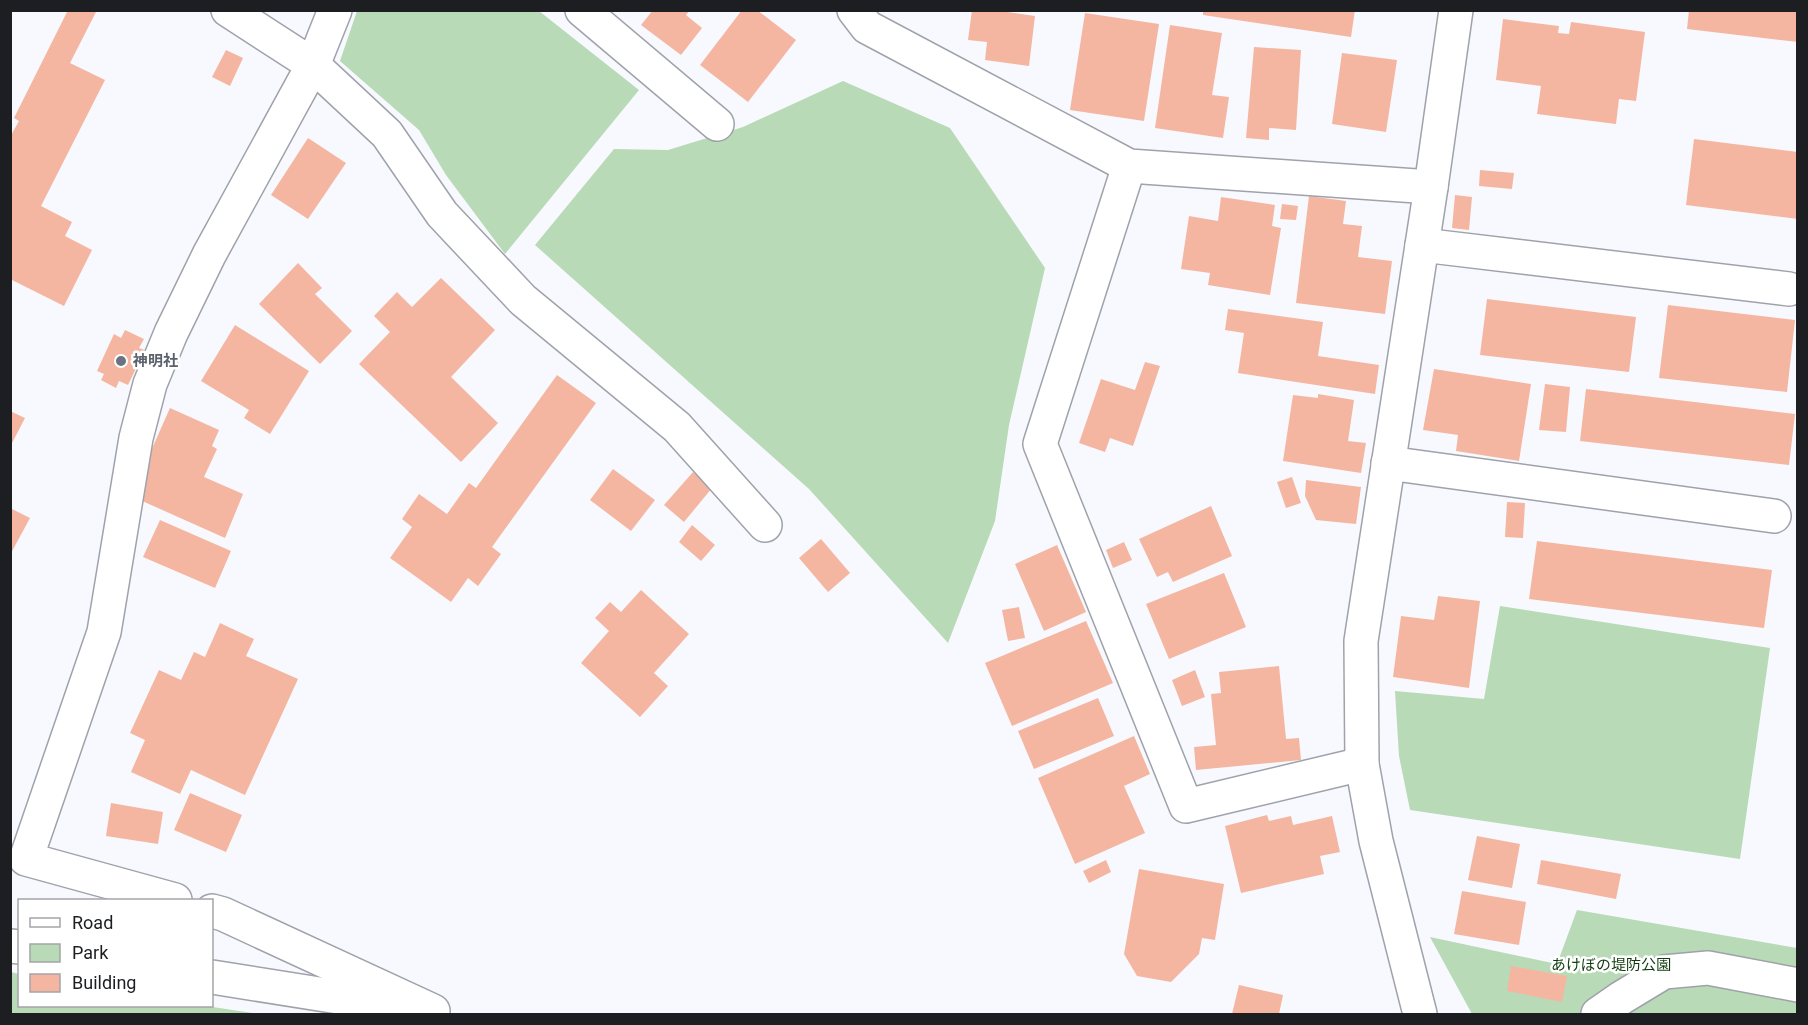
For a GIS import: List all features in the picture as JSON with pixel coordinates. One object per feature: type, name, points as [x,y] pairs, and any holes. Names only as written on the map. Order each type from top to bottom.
[{"type":"street","points":[[228,10],[313,65],[387,134],[442,214],[523,300],[677,427],[765,525]]},
{"type":"street","points":[[171,899],[18,858],[104,632],[136,438],[150,384],[171,333],[209,255],[313,65],[335,10]]},
{"type":"street","points":[[582,10],[717,124]]},
{"type":"street","points":[[854,10],[867,27],[1129,166],[1431,187]]},
{"type":"street","points":[[1420,1014],[1376,841],[1362,764],[1361,641],[1456,10]]},
{"type":"street","points":[[1129,166],[1040,444],[1186,806],[1362,764]]},
{"type":"street","points":[[1422,245],[1789,289]]},
{"type":"street","points":[[1388,463],[1774,516]]},
{"type":"street","points":[[213,911],[442,1013]]},
{"type":"street","points":[[1598,1014],[1664,972],[1708,968],[1797,985]]},
{"type":"street","points":[[213,977],[442,1013]]},
{"type":"street","points":[[399,1014],[442,1013]]},
{"type":"green space","points":[[357,11],[539,11],[639,90],[505,254],[446,175],[419,130],[340,61]]},
{"type":"green space","points":[[843,81],[950,128],[1045,268],[1009,425],[995,521],[948,643],[809,489],[535,245],[614,149],[668,150],[743,127]]},
{"type":"green space","points":[[1500,606],[1770,648],[1740,859],[1410,810],[1399,756],[1395,691],[1484,699]]},
{"type":"green space","name":"あけぼの堤防公園","points":[[1577,910],[1797,948],[1797,1014],[1472,1014],[1430,937],[1557,964]]},
{"type":"green space","points":[[11,972],[18,974],[18,1007],[213,1007],[259,1014],[11,1014]]},
{"type":"building","points":[[68,10],[96,12],[70,63],[105,80],[41,206],[72,222],[65,236],[92,250],[64,306],[10,279],[10,137],[19,121],[14,118]]},
{"type":"building","points":[[653,10],[690,10],[686,15],[702,28],[681,55],[641,25]]},
{"type":"building","points":[[742,10],[757,10],[796,40],[748,102],[700,65]]},
{"type":"building","points":[[972,10],[994,10],[1035,16],[1029,66],[985,60],[987,42],[968,40]]},
{"type":"building","points":[[1203,10],[1355,10],[1351,37],[1203,15]]},
{"type":"building","points":[[1689,10],[1798,10],[1798,42],[1687,29]]},
{"type":"building","points":[[1085,13],[1159,24],[1144,121],[1070,110]]},
{"type":"building","points":[[1503,19],[1559,26],[1558,33],[1569,34],[1571,22],[1645,32],[1636,101],[1619,99],[1616,124],[1537,114],[1541,86],[1496,80]]},
{"type":"building","points":[[1170,25],[1222,33],[1212,95],[1229,97],[1223,138],[1155,128]]},
{"type":"building","points":[[1254,47],[1301,50],[1296,130],[1269,128],[1269,140],[1246,138]]},
{"type":"building","points":[[226,50],[243,58],[230,86],[212,77]]},
{"type":"building","points":[[1342,53],[1397,60],[1386,132],[1332,124]]},
{"type":"building","points":[[308,138],[346,163],[308,219],[271,195]]},
{"type":"building","points":[[1694,139],[1798,152],[1798,219],[1686,205]]},
{"type":"building","points":[[1480,170],[1514,173],[1512,189],[1479,186]]},
{"type":"building","points":[[1455,195],[1472,197],[1469,230],[1452,228]]},
{"type":"building","points":[[1309,196],[1346,201],[1343,224],[1362,226],[1358,257],[1392,261],[1385,314],[1296,303]]},
{"type":"building","points":[[1221,197],[1275,205],[1272,226],[1281,228],[1270,295],[1208,285],[1210,273],[1181,269],[1189,216],[1218,221]]},
{"type":"building","points":[[1282,204],[1298,206],[1296,220],[1280,219]]},
{"type":"building","points":[[298,263],[322,288],[315,294],[352,331],[320,364],[259,304]]},
{"type":"building","points":[[441,278],[495,330],[451,377],[498,423],[461,462],[359,364],[390,332],[374,316],[397,292],[412,307]]},
{"type":"building","points":[[1487,299],[1636,317],[1629,372],[1480,355]]},
{"type":"building","points":[[1668,305],[1795,320],[1787,392],[1659,378]]},
{"type":"building","points":[[1228,309],[1323,322],[1318,356],[1379,365],[1375,394],[1238,373],[1244,333],[1225,330]]},
{"type":"building","points":[[235,325],[309,371],[270,434],[244,418],[249,410],[201,381]]},
{"type":"building","name":"神明社","points":[[125,330],[144,339],[139,348],[145,350],[128,385],[119,381],[116,388],[101,380],[104,374],[97,371],[114,334],[121,338]]},
{"type":"building","points":[[1145,362],[1160,366],[1133,446],[1110,438],[1105,452],[1079,443],[1101,379],[1135,390]]},
{"type":"building","points":[[1434,369],[1531,384],[1519,461],[1456,451],[1458,435],[1423,430]]},
{"type":"building","points":[[557,375],[596,403],[492,547],[501,554],[478,586],[468,578],[451,602],[390,558],[412,527],[402,519],[419,494],[447,514],[469,483],[476,488]]},
{"type":"building","points":[[1545,384],[1570,387],[1566,432],[1539,430]]},
{"type":"building","points":[[1586,389],[1795,414],[1789,465],[1580,441]]},
{"type":"building","points":[[1318,394],[1354,400],[1348,441],[1366,443],[1361,473],[1283,461],[1293,395],[1318,398]]},
{"type":"building","points":[[170,408],[219,430],[212,446],[217,449],[204,477],[243,494],[225,538],[131,496]]},
{"type":"building","points":[[10,411],[25,418],[10,447]]},
{"type":"building","points":[[613,469],[655,500],[631,531],[590,500]]},
{"type":"building","points":[[693,472],[712,488],[684,522],[664,505]]},
{"type":"building","points":[[1292,477],[1301,503],[1286,508],[1277,482]]},
{"type":"building","points":[[1306,480],[1361,487],[1356,524],[1316,520],[1305,496]]},
{"type":"building","points":[[1507,502],[1525,503],[1523,538],[1505,537]]},
{"type":"building","points":[[1211,506],[1232,556],[1173,582],[1168,572],[1157,577],[1139,539]]},
{"type":"building","points":[[10,508],[30,518],[10,555]]},
{"type":"building","points":[[160,520],[231,551],[215,588],[143,557]]},
{"type":"building","points":[[692,525],[715,545],[701,561],[679,542]]},
{"type":"building","points":[[821,539],[850,573],[828,592],[799,558]]},
{"type":"building","points":[[1537,541],[1772,570],[1764,628],[1529,599]]},
{"type":"building","points":[[1124,542],[1132,560],[1113,568],[1106,550]]},
{"type":"building","points":[[1057,545],[1086,612],[1044,631],[1015,564]]},
{"type":"building","points":[[1224,573],[1246,627],[1169,659],[1146,604]]},
{"type":"building","points":[[641,590],[689,634],[654,673],[668,686],[640,717],[581,663],[609,631],[595,618],[610,602],[621,612]]},
{"type":"building","points":[[1438,596],[1480,601],[1469,688],[1393,677],[1401,616],[1434,620]]},
{"type":"building","points":[[1019,607],[1025,638],[1008,641],[1002,610]]},
{"type":"building","points":[[1086,621],[1113,683],[1012,726],[985,663]]},
{"type":"building","points":[[220,623],[254,639],[246,656],[298,679],[245,795],[191,770],[180,794],[131,772],[145,740],[130,733],[159,670],[181,680],[194,652],[205,657]]},
{"type":"building","points":[[1279,666],[1286,739],[1299,738],[1301,760],[1196,770],[1194,747],[1216,745],[1211,694],[1221,693],[1219,672]]},
{"type":"building","points":[[1195,670],[1205,697],[1182,706],[1172,680]]},
{"type":"building","points":[[1098,698],[1114,736],[1034,769],[1018,731]]},
{"type":"building","points":[[1134,736],[1150,774],[1124,786],[1145,833],[1075,864],[1038,778]]},
{"type":"building","points":[[190,793],[242,815],[226,852],[174,830]]},
{"type":"building","points":[[111,803],[163,812],[158,844],[106,836]]},
{"type":"building","points":[[1267,815],[1269,821],[1291,816],[1293,825],[1332,816],[1340,852],[1320,856],[1324,874],[1241,893],[1225,826]]},
{"type":"building","points":[[1477,836],[1520,844],[1512,888],[1468,880]]},
{"type":"building","points":[[1106,860],[1111,872],[1089,883],[1083,871]]},
{"type":"building","points":[[1541,860],[1621,874],[1616,899],[1537,884]]},
{"type":"building","points":[[1139,869],[1224,884],[1215,940],[1202,938],[1199,954],[1171,982],[1137,976],[1124,954]]},
{"type":"building","points":[[1462,891],[1526,902],[1519,945],[1454,934]]},
{"type":"building","points":[[1511,966],[1567,976],[1562,1002],[1507,991]]},
{"type":"building","points":[[1239,985],[1283,995],[1279,1014],[1232,1014]]},
{"type":"place","name":"神明社","points":[[121,361]]}]
